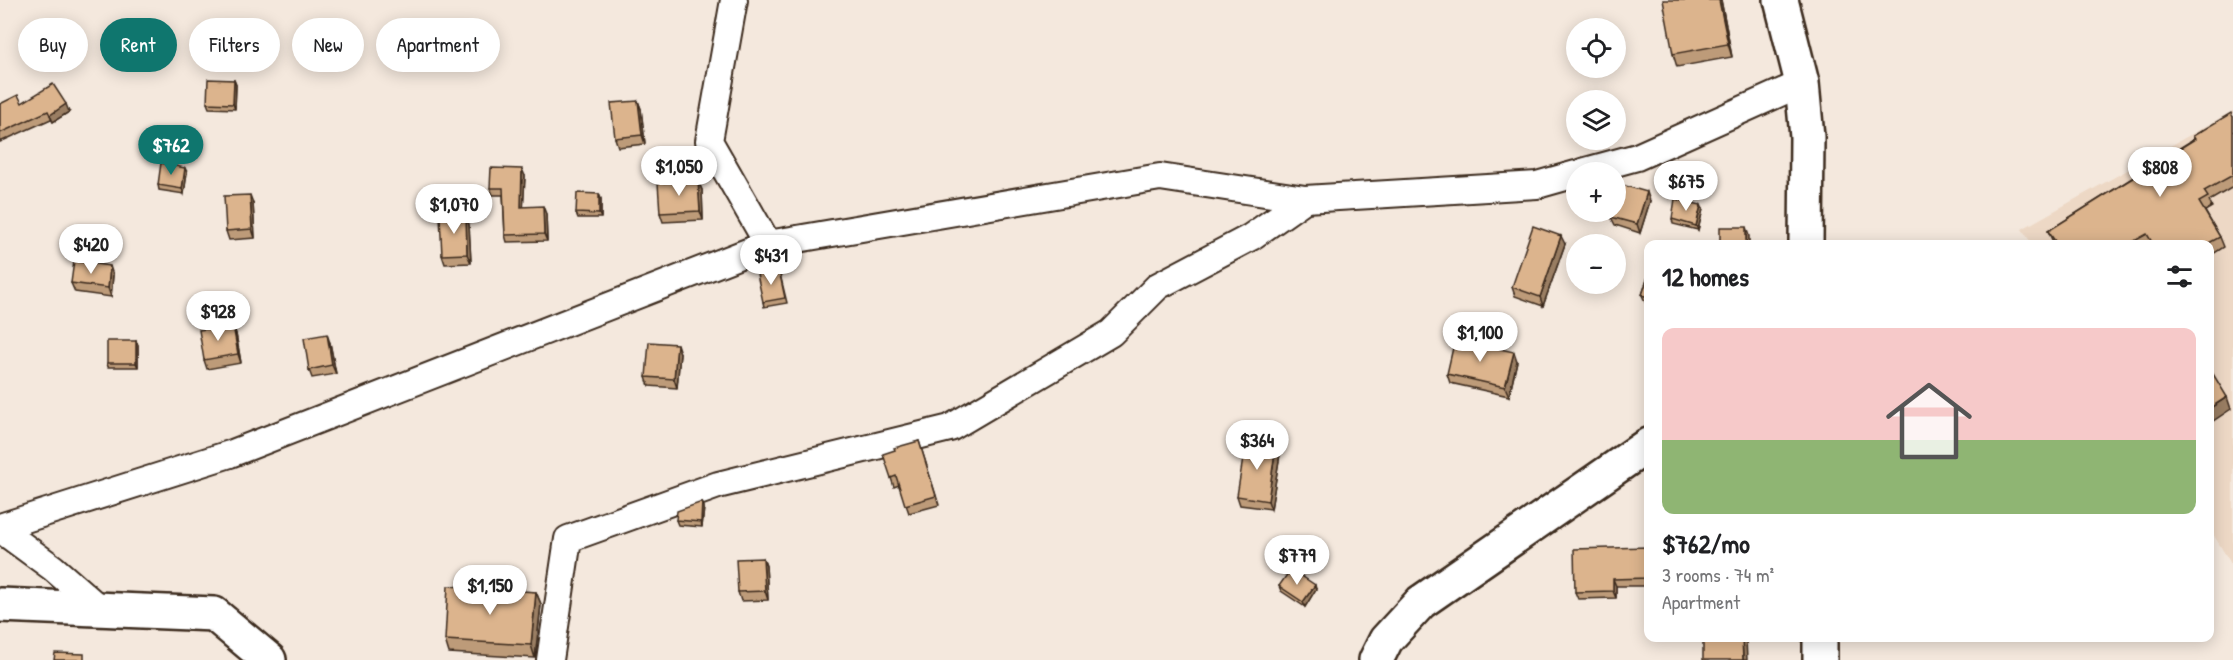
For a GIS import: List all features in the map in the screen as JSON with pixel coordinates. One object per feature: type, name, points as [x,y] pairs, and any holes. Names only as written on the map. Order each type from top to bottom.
[{"type":"street","points":[[734,0],[709,141],[768,244]]},
{"type":"street","points":[[1781,0],[1802,83],[1807,137],[1806,240]]},
{"type":"street","points":[[1619,162],[1637,157],[1802,83]]},
{"type":"street","points":[[0,528],[230,454],[768,244],[1160,177],[1305,199],[1537,185],[1566,177]]},
{"type":"street","points":[[550,660],[568,539],[718,484],[950,428],[1111,333],[1158,286],[1251,237],[1305,199]]},
{"type":"street","points":[[1376,660],[1386,640],[1421,602],[1644,448]]},
{"type":"street","points":[[0,528],[53,568],[101,610]]},
{"type":"street","points":[[0,605],[214,614],[269,660]]},
{"type":"street","points":[[1820,642],[1820,660]]},
{"type":"shaded area","points":[[2233,111],[2233,567],[2214,536],[2214,240],[2029,240],[2022,229]]},
{"type":"building","points":[[1663,0],[1719,0],[1728,44],[1673,54]]},
{"type":"building","points":[[208,79],[234,80],[233,104],[207,103]]},
{"type":"building","points":[[53,84],[66,104],[50,115],[48,111],[0,133],[0,104],[18,95],[22,103]]},
{"type":"building","points":[[638,101],[642,135],[615,138],[611,103]]},
{"type":"building","points":[[2231,113],[2233,117],[2233,175],[2204,191],[2208,197],[2199,202],[2220,237],[2214,240],[2151,240],[2147,234],[2136,240],[2054,240],[2048,231],[2195,139],[2193,136]]},
{"type":"building","points":[[161,163],[185,168],[182,189],[158,185]]},
{"type":"building","points":[[491,168],[522,169],[521,207],[543,206],[544,234],[505,235],[503,188],[490,188]]},
{"type":"building","points":[[698,181],[700,211],[660,213],[658,183]]},
{"type":"building","points":[[1626,186],[1647,192],[1637,224],[1626,221]]},
{"type":"building","points":[[577,193],[599,194],[599,214],[576,213]]},
{"type":"building","points":[[250,195],[252,229],[226,231],[224,196]]},
{"type":"building","points":[[1675,199],[1701,205],[1696,226],[1672,219]]},
{"type":"building","points":[[466,216],[467,254],[442,255],[440,217]]},
{"type":"building","points":[[1533,226],[1561,236],[1540,297],[1512,287]]},
{"type":"building","points":[[1720,227],[1746,227],[1746,240],[1720,240]]},
{"type":"building","points":[[74,261],[110,266],[108,288],[71,283]]},
{"type":"building","points":[[779,270],[785,298],[763,302],[757,274]]},
{"type":"building","points":[[233,325],[238,354],[204,360],[199,330]]},
{"type":"building","points":[[327,334],[332,365],[309,370],[304,338]]},
{"type":"building","points":[[1455,339],[1514,352],[1505,387],[1447,374]]},
{"type":"building","points":[[107,341],[136,341],[136,363],[107,363]]},
{"type":"building","points":[[649,342],[677,344],[674,379],[646,377]]},
{"type":"building","points":[[2214,376],[2227,397],[2214,405]]},
{"type":"building","points":[[1246,440],[1276,445],[1268,501],[1237,496]]},
{"type":"building","points":[[919,441],[936,496],[905,505],[896,476],[891,478],[883,454],[895,450],[894,448]]},
{"type":"building","points":[[702,502],[701,522],[676,520],[677,511]]},
{"type":"building","points":[[1644,547],[1644,578],[1613,579],[1613,591],[1575,592],[1574,549]]},
{"type":"building","points":[[763,558],[765,591],[738,592],[736,559]]},
{"type":"building","points":[[1291,569],[1315,585],[1303,602],[1279,586]]},
{"type":"building","points":[[448,586],[536,592],[531,645],[445,640]]},
{"type":"building","points":[[1703,642],[1742,642],[1743,660],[1703,660]]},
{"type":"building","points":[[55,653],[84,654],[84,660],[54,660]]}]
